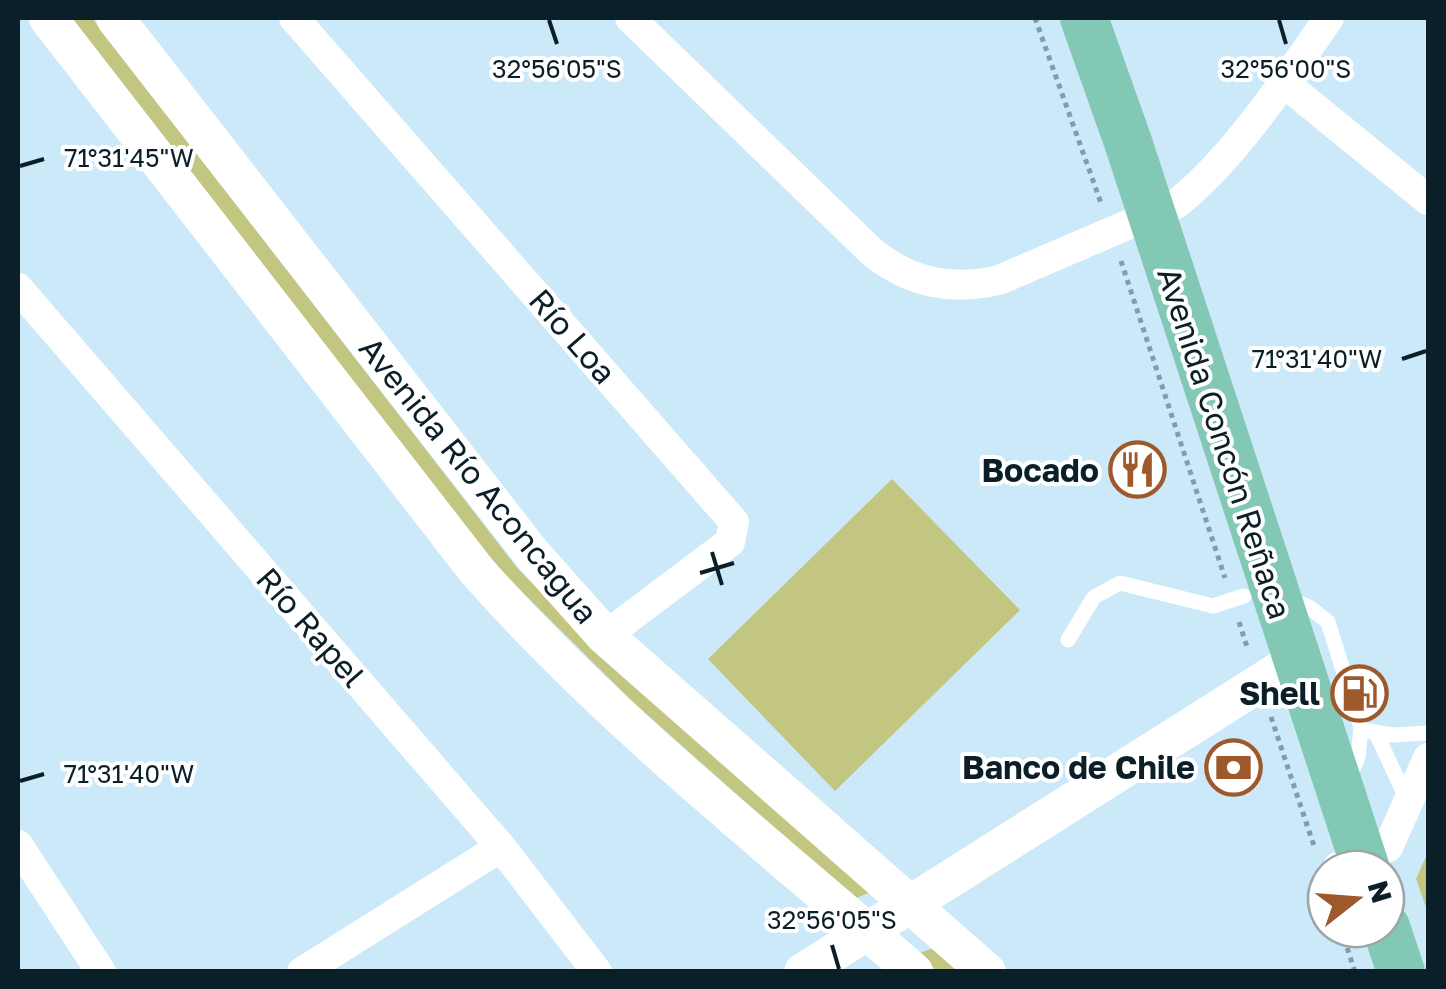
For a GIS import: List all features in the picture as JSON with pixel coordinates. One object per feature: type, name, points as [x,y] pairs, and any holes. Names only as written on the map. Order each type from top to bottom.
[{"type":"main road","name":"Avenida Concón Reñaca","points":[[1058,18],[1130,225],[1275,673],[1339,849]]},
{"type":"main road","name":"Avenida Concón Reñaca","points":[[1084,18],[1130,225]]},
{"type":"main road","name":"Avenida Concón Reñaca","points":[[1275,673],[1341,794],[1344,849]]},
{"type":"street","name":"Avenida Río Aconcagua","points":[[48,18],[477,571],[538,640],[614,712],[914,972]]},
{"type":"street","name":"Avenida Río Aconcagua","points":[[115,18],[532,554],[605,636],[988,972]]},
{"type":"street","name":"Río Loa","points":[[294,18],[734,522],[730,542],[605,636]]},
{"type":"street","points":[[630,18],[873,253],[908,275],[951,286],[999,280],[1176,204],[1199,186],[1283,82],[1328,18]]},
{"type":"street","points":[[1283,82],[1428,200]]},
{"type":"street","name":"Río Rapel","points":[[18,288],[501,847],[597,972]]},
{"type":"street","points":[[802,972],[1275,673]]},
{"type":"street","points":[[1386,849],[1428,758]]},
{"type":"street","points":[[18,846],[101,972]]},
{"type":"street","points":[[302,972],[501,847]]},
{"type":"lane","points":[[1068,640],[1094,597],[1120,583],[1213,606],[1250,597],[1309,606],[1328,622],[1368,731],[1408,803]]},
{"type":"lane","points":[[1368,731],[1393,736],[1428,732]]},
{"type":"lane","points":[[1341,794],[1368,731]]},
{"type":"path","points":[[1035,18],[1130,225],[1275,673],[1339,849]]},
{"type":"green space","points":[[72,18],[92,18],[518,569],[602,653],[878,889],[854,899],[633,702],[499,569]]},
{"type":"green space","points":[[892,479],[1020,610],[835,791],[708,659]]},
{"type":"green space","points":[[1428,852],[1428,913],[1416,879]]},
{"type":"green space","points":[[934,948],[962,971],[937,971],[919,953]]},
{"type":"place","name":"Bocado","points":[[1138,470]]},
{"type":"place","name":"Shell","points":[[1359,693]]},
{"type":"place","name":"Banco de Chile","points":[[1234,767]]}]
